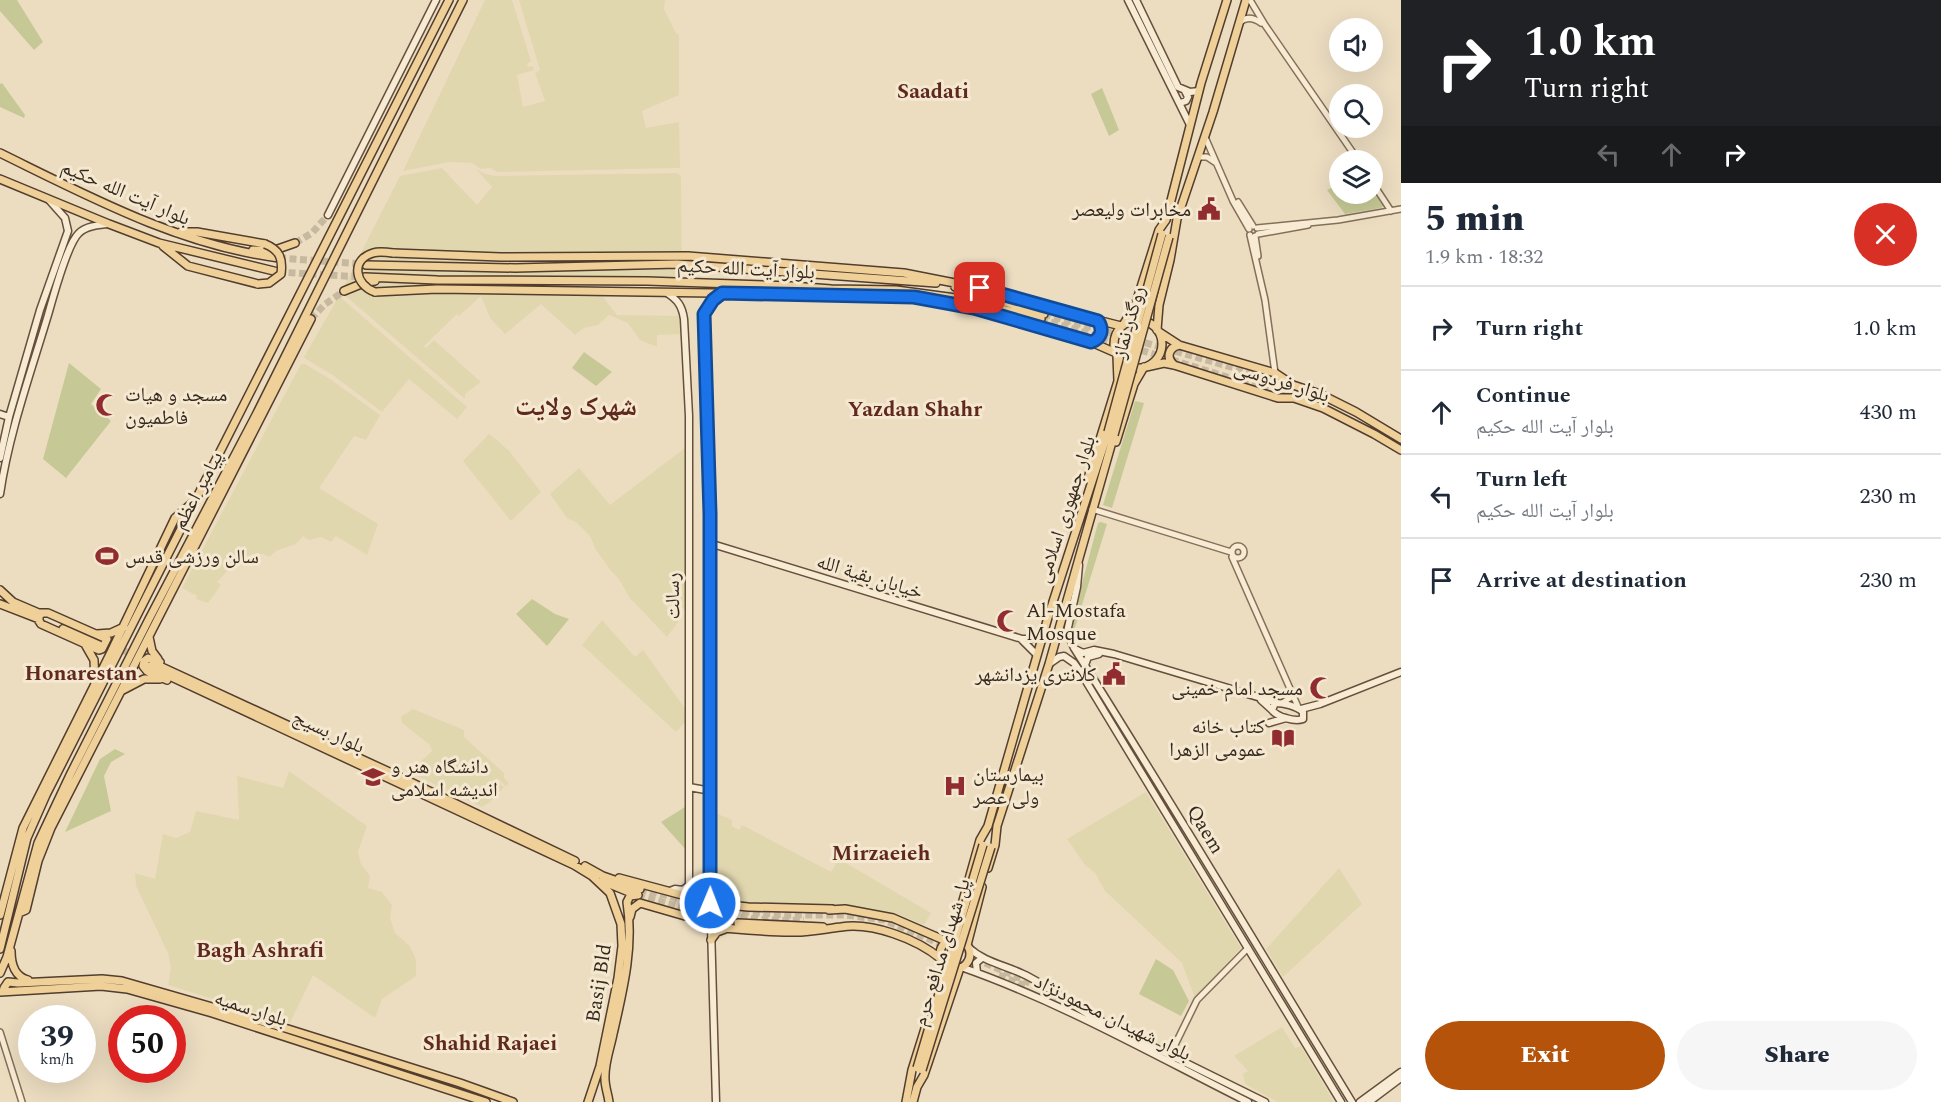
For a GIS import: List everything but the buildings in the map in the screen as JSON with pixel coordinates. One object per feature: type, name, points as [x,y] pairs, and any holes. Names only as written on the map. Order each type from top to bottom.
[{"type":"main road","points":[[328,215],[436,0]]},
{"type":"main road","name":"پیامبر اعظم","points":[[0,949],[27,838],[57,772],[118,644],[195,501],[449,0]]},
{"type":"main road","name":"پیامبر اعظم","points":[[0,973],[12,942],[38,843],[71,773],[206,509],[257,419],[463,0]]},
{"type":"main road","points":[[1128,0],[1178,87],[1185,91],[1199,91]]},
{"type":"main road","points":[[1136,0],[1190,125]]},
{"type":"main road","points":[[1227,0],[1199,91],[1166,219],[1159,230],[1136,303],[1114,340],[1118,381],[1088,478],[1093,490],[1101,486],[1134,384],[1145,367],[1157,359],[1160,353],[1159,305],[1177,219],[1205,137],[1246,0]]},
{"type":"main road","points":[[1180,103],[1186,102],[1188,97],[1185,91]]},
{"type":"main road","name":"بلوار آیت الله حکیم","points":[[0,153],[136,219],[170,232],[223,247],[279,258]]},
{"type":"main road","name":"بلوار آیت الله حکیم","points":[[0,178],[159,243],[278,272]]},
{"type":"main road","points":[[47,199],[65,218],[68,232]]},
{"type":"main road","name":"روگذر نماز","points":[[1111,434],[1166,235],[1166,219]]},
{"type":"main road","name":"روگذر نماز","points":[[1166,235],[1177,219]]},
{"type":"main road","points":[[78,235],[92,227],[109,224]]},
{"type":"main road","points":[[0,458],[9,417],[40,310],[68,232],[73,227],[77,229],[78,235],[59,278],[29,376],[5,459],[0,494]]},
{"type":"main road","points":[[159,243],[188,266],[258,284],[269,283],[280,274],[282,264],[278,253],[265,244],[197,232],[170,232]]},
{"type":"main road","points":[[223,247],[272,251],[296,243]]},
{"type":"main road","points":[[1145,367],[1129,367],[1116,355],[1091,342],[974,308],[914,297],[547,290],[437,289],[375,292],[366,289],[360,283],[358,266],[362,259],[370,254],[393,253],[501,257],[688,255],[904,273],[980,288],[1122,326],[1138,320],[1150,323],[1158,331]]},
{"type":"main road","name":"بلوار آیت الله حکیم","points":[[364,277],[647,280],[896,290],[963,299],[1043,317],[964,289],[928,282],[677,264],[515,268],[366,265]]},
{"type":"main road","points":[[785,272],[793,268],[827,267]]},
{"type":"main road","points":[[904,273],[928,282]]},
{"type":"main road","points":[[344,291],[366,282],[390,279]]},
{"type":"main road","points":[[522,280],[547,290]]},
{"type":"main road","points":[[773,294],[792,286]]},
{"type":"main road","name":"رسالت","points":[[667,293],[682,307],[687,366],[689,885],[683,890],[670,891]]},
{"type":"main road","name":"رسالت","points":[[710,903],[709,543],[704,314],[713,300],[722,293]]},
{"type":"main road","points":[[963,299],[974,308]]},
{"type":"main road","points":[[1136,303],[1138,307],[1147,312],[1159,305]]},
{"type":"main road","points":[[19,913],[26,910],[46,839],[206,527],[257,419],[311,319]]},
{"type":"main road","points":[[1091,342],[1101,334],[1098,321]]},
{"type":"main road","name":"بلوار فردوسی","points":[[1158,331],[1179,345],[1275,373],[1293,385],[1320,394],[1356,412],[1401,439]]},
{"type":"main road","points":[[1174,365],[1169,358],[1169,353],[1174,346],[1179,345]]},
{"type":"main road","name":"بلوار فردوسی","points":[[1145,367],[1164,363],[1174,365],[1278,398],[1294,398],[1307,402],[1374,434],[1401,450]]},
{"type":"main road","points":[[1118,381],[1126,378],[1134,384]]},
{"type":"main road","points":[[0,414],[9,417]]},
{"type":"main road","name":"بلوار جمهوری اسلامی","points":[[948,941],[954,933],[977,849],[988,826],[1043,634],[1111,434]]},
{"type":"main road","name":"بلوار جمهوری اسلامی","points":[[967,946],[995,845],[997,826],[1078,565],[1092,509],[1093,490]]},
{"type":"main road","points":[[0,915],[23,828],[118,644],[175,518],[195,501]]},
{"type":"main road","points":[[206,509],[206,527]]},
{"type":"main road","name":"خیابان بقیة الله","points":[[709,543],[1022,639],[1037,655]]},
{"type":"main road","name":"Qaem","points":[[1078,565],[1077,587],[1067,632],[1074,648],[1160,784],[1253,942],[1355,1101]]},
{"type":"main road","points":[[0,590],[13,602],[38,616],[40,624],[96,650],[102,649],[107,639],[99,640],[38,616],[0,604]]},
{"type":"main road","points":[[99,640],[124,627]]},
{"type":"main road","points":[[1022,639],[1031,639],[1043,634]]},
{"type":"main road","points":[[149,637],[159,661]]},
{"type":"main road","points":[[85,644],[91,652],[95,667],[95,685]]},
{"type":"main road","points":[[1074,648],[1083,653],[1094,650],[1106,653],[1300,709],[1320,704],[1401,672]]},
{"type":"main road","points":[[1085,665],[1086,660],[1092,655],[1106,653]]},
{"type":"main road","name":"Qaem","points":[[1049,664],[1064,656],[1074,663],[1341,1102]]},
{"type":"main road","points":[[148,658],[159,661],[207,684],[210,692],[203,696],[147,671],[143,666],[144,661],[148,658]]},
{"type":"main road","name":"بلوار بسیج","points":[[149,664],[461,809],[592,874]]},
{"type":"main road","points":[[1180,674],[1260,700],[1272,711],[1298,721],[1320,704]]},
{"type":"main road","points":[[121,692],[144,679],[165,679]]},
{"type":"main road","points":[[1280,703],[1273,705],[1269,723],[1287,718]]},
{"type":"main road","points":[[1300,709],[1303,712],[1303,719]]},
{"type":"main road","points":[[57,772],[56,780],[60,783],[71,773]]},
{"type":"main road","points":[[1152,789],[1160,784]]},
{"type":"main road","points":[[688,786],[711,791]]},
{"type":"main road","points":[[43,802],[47,799],[52,800],[55,807]]},
{"type":"main road","name":"پل شهدای مدافع حرم","points":[[987,846],[988,826]]},
{"type":"main road","name":"پل شهدای مدافع حرم","points":[[914,1086],[987,846],[997,826]]},
{"type":"main road","points":[[592,874],[670,891],[690,899],[693,906],[690,912],[681,916],[640,903],[632,909],[630,919]]},
{"type":"main road","points":[[592,874],[639,892],[628,899],[630,945],[626,977],[606,1065],[605,1081],[608,1102],[602,1102]]},
{"type":"main road","name":"Basij Bld","points":[[588,1102],[595,1083],[618,978],[622,946],[621,924],[614,903],[604,886],[592,874]]},
{"type":"main road","points":[[710,887],[725,904]]},
{"type":"main road","points":[[716,1102],[710,903],[855,911],[893,918],[948,941],[958,939],[967,946],[969,957],[960,967],[952,986],[924,1075],[914,1086],[906,1102]]},
{"type":"main road","points":[[811,912],[832,909]]},
{"type":"main road","points":[[0,927],[7,921]]},
{"type":"main road","points":[[738,923],[878,930],[926,948],[949,968],[960,967]]},
{"type":"main road","points":[[711,927],[790,932],[812,932],[840,927]]},
{"type":"main road","points":[[711,940],[717,932],[728,928]]},
{"type":"main road","points":[[954,933],[968,937]]},
{"type":"main road","points":[[926,948],[933,944],[932,934]]},
{"type":"main road","points":[[913,1102],[912,1071],[939,983],[942,961],[940,950],[948,941]]},
{"type":"main road","points":[[12,942],[11,954],[15,971],[23,979],[34,981]]},
{"type":"main road","points":[[1248,948],[1253,942]]},
{"type":"main road","name":"بلوار شهیدان محمودنژاد","points":[[967,946],[982,958],[1022,973],[1091,1016],[1265,1102]]},
{"type":"main road","points":[[977,972],[976,963],[982,958]]},
{"type":"main road","name":"بلوار شهیدان محمودنژاد","points":[[960,967],[1074,1013],[1248,1102]]},
{"type":"main road","name":"بلوار سمیه","points":[[486,1102],[212,1012],[127,989],[101,986],[3,992],[8,982],[102,979],[122,981],[299,1032],[513,1102]]},
{"type":"main road","points":[[939,983],[946,982],[952,986]]},
{"type":"main road","points":[[1355,1101],[1401,1072]]},
{"type":"main road","points":[[1369,1102],[1401,1078]]},
{"type":"main road","points":[[595,1083],[599,1089],[605,1081]]},
{"type":"street","points":[[1250,0],[1265,26],[1351,150]]},
{"type":"street","points":[[1239,23],[1250,18],[1256,19],[1265,26]]},
{"type":"street","points":[[1205,137],[1233,197],[1254,231],[1275,373]]},
{"type":"street","points":[[1198,157],[1207,157],[1217,164]]},
{"type":"street","points":[[1383,199],[1391,211]]},
{"type":"street","points":[[1254,231],[1401,208]]},
{"type":"street","points":[[1092,509],[1231,555],[1239,557],[1245,554],[1242,547],[1233,549],[1231,555],[1300,709]]},
{"type":"street","points":[[1237,571],[1239,557]]},
{"type":"street","points":[[1280,703],[1290,699],[1292,691]]},
{"type":"street","points":[[1170,1055],[1197,1000],[1248,948]]},
{"type":"street","points":[[0,1032],[22,1102]]},
{"type":"shaded area","points":[[485,0],[512,0],[531,61],[527,64],[528,67],[533,66],[534,70],[517,75],[523,107],[545,101],[535,73],[540,70],[519,0],[665,0],[664,9],[679,35],[679,95],[642,111],[646,128],[679,122],[680,168],[497,172],[490,168],[481,169],[472,163],[449,162],[403,171]]},
{"type":"shaded area","points":[[442,168],[477,205],[492,187],[476,169],[496,176],[677,173],[680,175],[682,285],[593,284],[617,315],[683,316],[683,334],[657,335],[657,347],[640,340],[628,323],[609,315],[598,325],[584,328],[575,335],[541,304],[505,334],[490,318],[481,296],[459,316],[457,314],[424,346],[426,348],[434,340],[481,382],[465,394],[465,399],[341,292],[400,176]]},
{"type":"shaded area","points":[[339,296],[467,407],[457,419],[409,379],[382,412],[304,357]]},
{"type":"shaded area","points":[[301,364],[305,364],[330,379],[380,415],[366,440],[354,436],[319,488],[378,524],[367,555],[336,536],[331,542],[321,537],[309,540],[303,536],[296,544],[276,551],[269,557],[263,554],[253,554],[239,559],[217,582],[221,585],[208,603],[196,599],[197,596],[182,588]]},
{"type":"shaded area","points":[[489,434],[509,451],[541,492],[511,521],[463,461]]},
{"type":"shaded area","points":[[685,448],[687,609],[686,611],[671,595],[664,604],[679,621],[667,637],[629,597],[619,579],[596,550],[590,536],[576,522],[567,518],[550,494],[579,468],[610,505]]},
{"type":"shaded area","points":[[602,620],[635,657],[643,650],[689,714],[689,718],[676,732],[582,645]]},
{"type":"shaded area","points":[[413,709],[464,730],[464,737],[504,773],[504,778],[509,783],[506,786],[497,778],[496,780],[504,787],[482,807],[409,772],[432,751],[430,745],[402,723],[401,717]]},
{"type":"shaded area","points":[[289,771],[367,826],[358,852],[361,864],[370,876],[368,888],[382,892],[392,905],[390,918],[395,933],[410,946],[416,960],[416,976],[382,999],[375,1018],[313,975],[290,1023],[168,985],[171,967],[168,953],[136,886],[135,873],[155,879],[163,834],[176,838],[190,832],[196,811],[239,820],[237,776],[283,788]]},
{"type":"shaded area","points":[[1146,792],[1241,948],[1195,998],[1182,963],[1105,891],[1095,873],[1085,865],[1067,839]]},
{"type":"shaded area","points":[[713,812],[732,820],[732,826],[739,830],[742,825],[831,872],[839,859],[931,913],[924,925],[900,915],[869,908],[830,904],[746,904],[727,900],[719,892]]},
{"type":"shaded area","points":[[1339,868],[1362,904],[1283,977],[1266,949]]},
{"type":"shaded area","points":[[1282,1027],[1295,1048],[1301,1046],[1334,1102],[1278,1102],[1245,1084],[1243,1074],[1248,1071],[1234,1056]]},
{"type":"green space","points":[[0,0],[17,0],[43,42],[34,50],[0,11]]},
{"type":"green space","points":[[2,83],[25,115],[24,118],[0,107],[0,84]]},
{"type":"green space","points":[[1102,88],[1119,130],[1109,136],[1091,94]]},
{"type":"green space","points":[[1338,204],[1382,204],[1383,206],[1381,208],[1345,214]]},
{"type":"green space","points":[[584,352],[612,372],[596,386],[572,368]]},
{"type":"green space","points":[[69,363],[101,389],[91,404],[111,421],[66,478],[43,459]]},
{"type":"green space","points":[[1135,401],[1144,403],[1112,508],[1103,505]]},
{"type":"green space","points":[[1098,523],[1107,524],[1073,634],[1070,629]]},
{"type":"green space","points":[[532,599],[555,614],[569,619],[547,646],[516,614]]},
{"type":"green space","points":[[115,749],[125,754],[111,762],[104,776],[111,811],[65,832],[100,759]]},
{"type":"green space","points":[[685,807],[687,851],[661,822]]},
{"type":"green space","points":[[1156,959],[1173,970],[1189,1001],[1181,1016],[1139,994]]},
{"type":"tunnel","points":[[295,243],[312,233],[328,215]]},
{"type":"tunnel","points":[[279,258],[364,264]]},
{"type":"tunnel","points":[[278,272],[362,277]]},
{"type":"tunnel","points":[[311,319],[324,305],[344,291]]},
{"type":"tunnel","points":[[1044,314],[1291,384]]},
{"type":"tunnel","points":[[1041,319],[1291,397]]},
{"type":"tunnel","points":[[101,641],[150,662]]},
{"type":"tunnel","points":[[640,889],[725,910],[788,915],[846,915],[884,920],[1020,978],[1063,1000]]},
{"type":"tunnel","points":[[638,895],[720,915],[804,920]]},
{"type":"tunnel","points":[[999,975],[1027,987]]},
{"type":"place","name":"مخابرات ولیعصر","points":[[1209,209]]},
{"type":"place","name":"مسجد و هیات فاطمیون","points":[[107,405]]},
{"type":"place","name":"سالن ورزشی قدس","points":[[107,556]]},
{"type":"place","name":"Al-Mostafa Mosque","points":[[1008,621]]},
{"type":"place","name":"کلانتری یزدانشهر","points":[[1114,674]]},
{"type":"place","name":"مسجد امام خمینی","points":[[1321,688]]},
{"type":"place","name":"کتاب خانه عمومی الزهرا","points":[[1283,738]]},
{"type":"place","name":"دانشگاه هنر و اندیشه اسلامی","points":[[373,777]]},
{"type":"place","name":"بیمارستان ولی عصر","points":[[955,786]]},
{"type":"district","name":"Saadati","points":[[933,91]]},
{"type":"district","name":"شهرک ولایت","points":[[576,406]]},
{"type":"district","name":"Yazdan Shahr","points":[[915,409]]},
{"type":"district","name":"Honarestan","points":[[81,673]]},
{"type":"district","name":"Mirzaeieh","points":[[881,853]]},
{"type":"district","name":"Bagh Ashrafi","points":[[260,950]]},
{"type":"district","name":"Shahid Rajaei","points":[[490,1043]]},
{"type":"route","points":[[710,903],[711,669],[708,583],[710,514],[706,449],[704,314],[707,307],[722,293],[914,297],[974,308],[1091,342],[1101,334],[1098,321],[980,288]]}]
